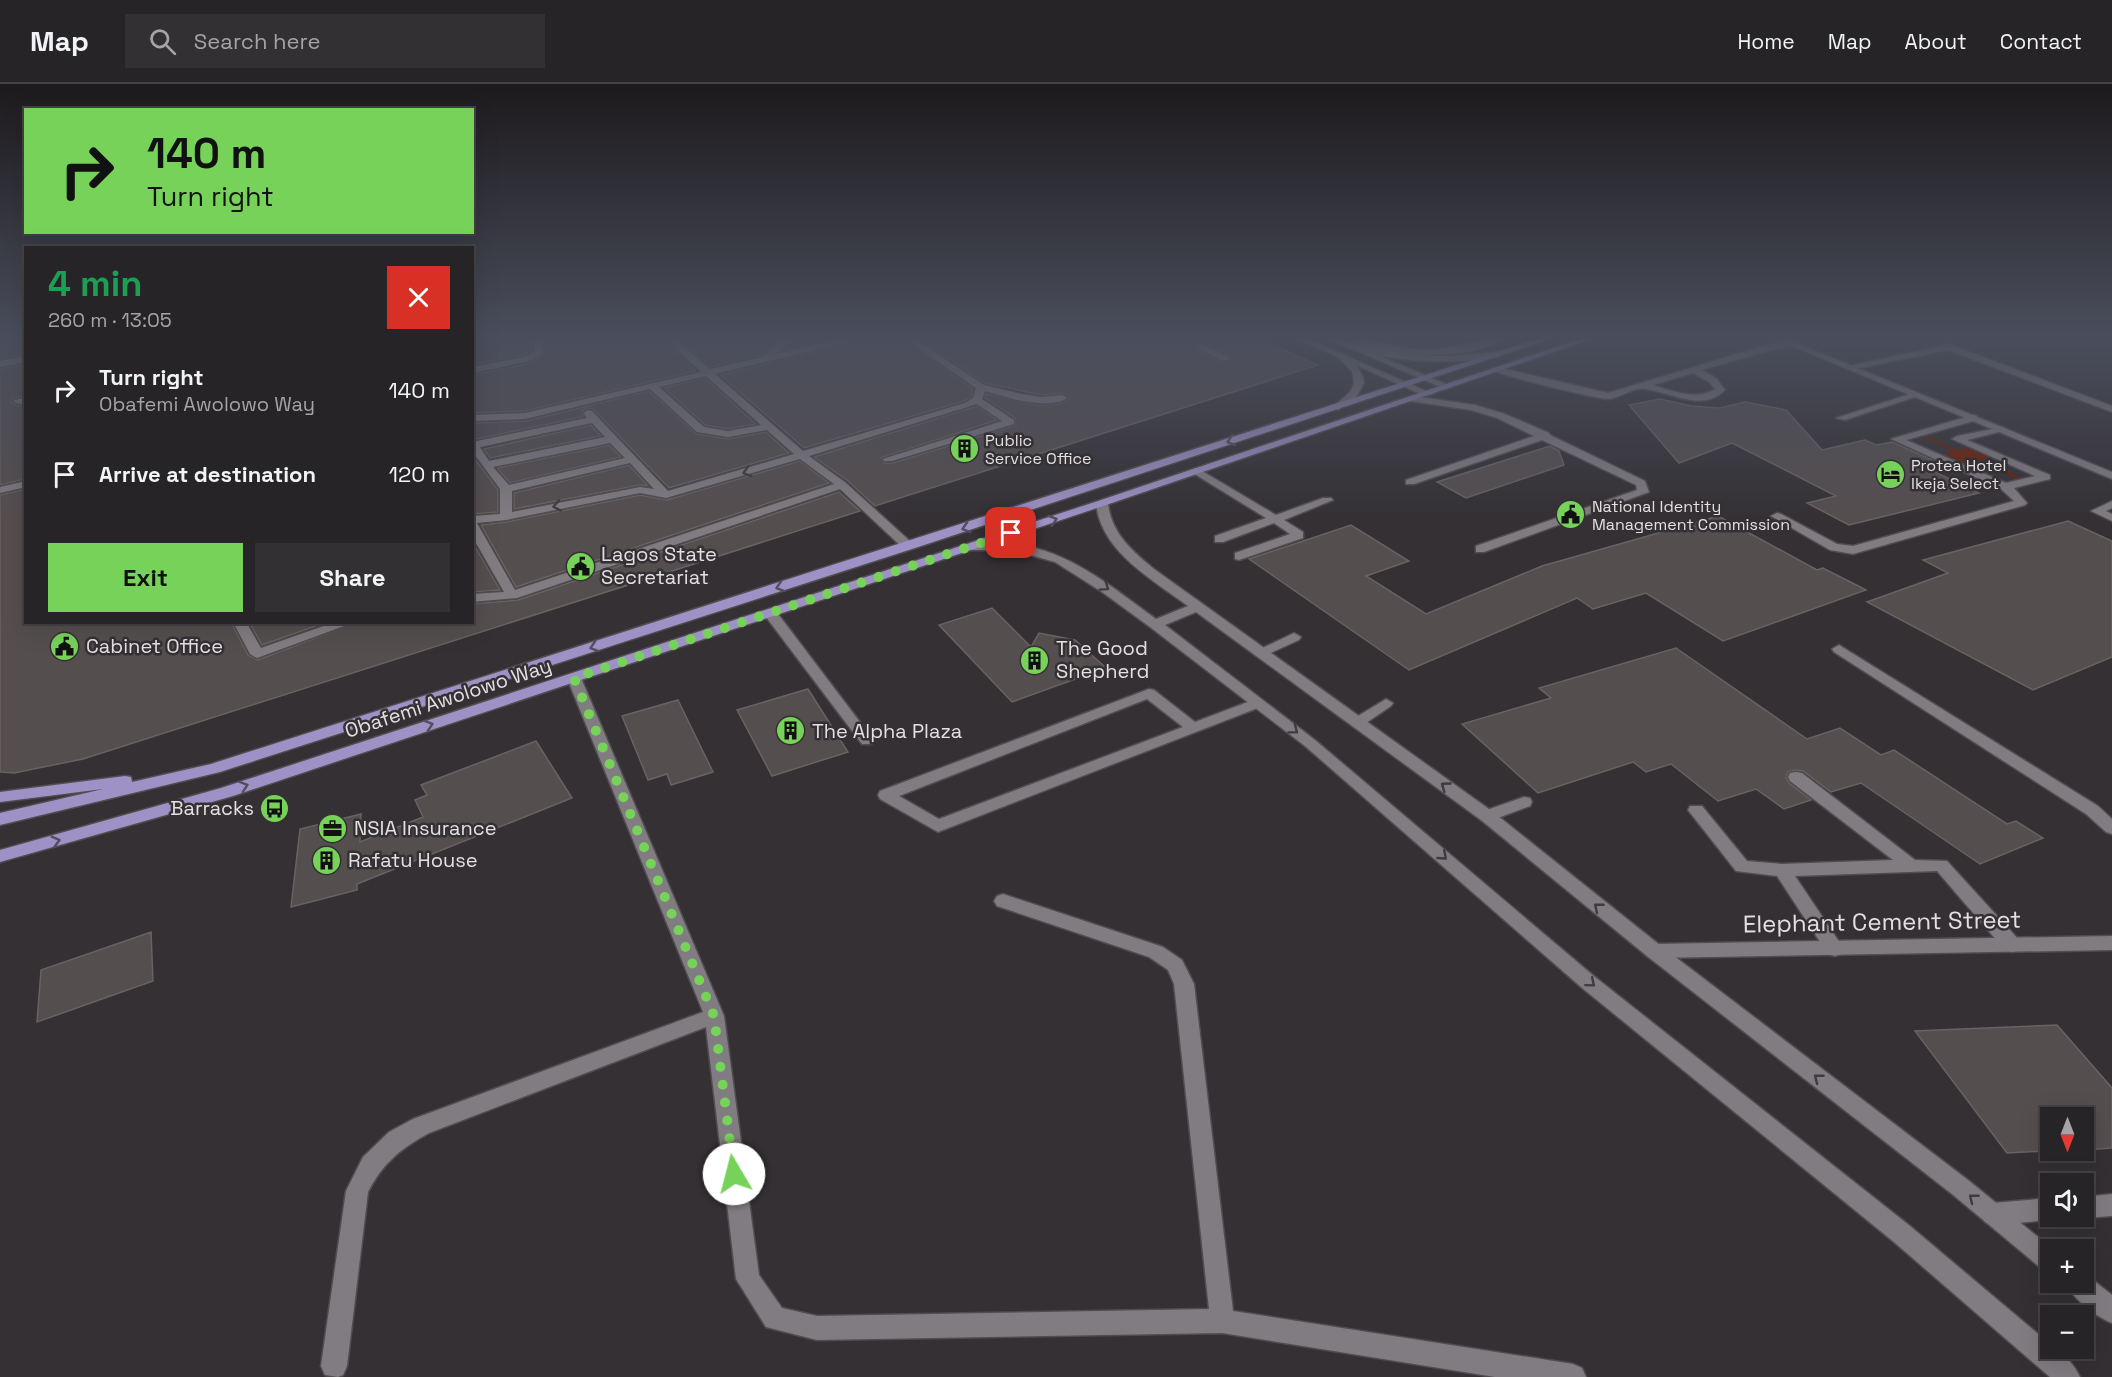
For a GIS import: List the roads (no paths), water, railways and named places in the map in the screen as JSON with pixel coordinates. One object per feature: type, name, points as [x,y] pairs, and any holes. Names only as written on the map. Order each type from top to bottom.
[{"type":"main road","name":"Obafemi Awolowo Way","points":[[0,819],[214,768],[1362,399]]},
{"type":"main road","name":"Obafemi Awolowo Way","points":[[0,856],[227,792],[1412,399]]},
{"type":"main road","points":[[0,797],[214,768]]},
{"type":"street","points":[[474,418],[525,416],[589,399]]},
{"type":"street","points":[[667,399],[701,430],[728,434],[770,426]]},
{"type":"street","points":[[740,399],[803,456],[842,485],[908,546]]},
{"type":"street","points":[[1025,399],[1053,399]]},
{"type":"street","points":[[1064,399],[1074,406]]},
{"type":"street","points":[[1338,407],[1347,399]]},
{"type":"street","points":[[1417,399],[1449,402],[1486,410],[1545,435],[1641,483],[1643,492],[1480,549]]},
{"type":"street","points":[[1841,418],[1902,399]]},
{"type":"street","points":[[1927,399],[2112,476]]},
{"type":"street","points":[[2086,399],[2112,409]]},
{"type":"street","points":[[474,523],[640,490],[666,495],[803,456],[968,405],[977,400],[1010,422],[888,459]]},
{"type":"street","points":[[578,402],[666,495]]},
{"type":"street","points":[[1777,516],[1834,547],[1853,550],[2021,503],[2016,495],[2005,488],[1896,438],[1973,418]]},
{"type":"street","points":[[506,517],[506,489],[486,465],[474,445],[594,420]]},
{"type":"street","points":[[1932,428],[2046,477],[2005,488]]},
{"type":"street","points":[[1957,439],[1999,429]]},
{"type":"street","points":[[1410,482],[1545,435]]},
{"type":"street","points":[[486,465],[613,439]]},
{"type":"street","points":[[506,489],[633,459]]},
{"type":"street","points":[[1197,471],[1299,535],[1239,556]]},
{"type":"street","points":[[0,490],[24,484]]},
{"type":"street","points":[[474,598],[512,595],[842,485]]},
{"type":"street","points":[[1219,539],[1327,500]]},
{"type":"street","points":[[1102,503],[1102,514],[1116,539],[1150,572],[1487,816],[1654,951],[2040,1253]]},
{"type":"street","points":[[2112,504],[2097,511],[2112,518]]},
{"type":"street","points":[[474,527],[512,595]]},
{"type":"street","points":[[972,546],[1022,548],[1059,560],[1107,589],[1155,624],[1347,774],[1588,982],[1902,1234],[2067,1377]]},
{"type":"street","points":[[1155,624],[1197,607]]},
{"type":"street","points":[[770,613],[867,741]]},
{"type":"street","points":[[240,624],[257,654],[341,624]]},
{"type":"street","points":[[1260,652],[1294,637]]},
{"type":"street","points":[[1839,649],[2092,810],[2112,828]]},
{"type":"street","points":[[574,678],[714,1016],[748,1279],[775,1318],[817,1328],[1222,1321],[1572,1377]]},
{"type":"street","points":[[1194,728],[1149,693],[886,795],[938,826],[1258,704]]},
{"type":"street","points":[[1358,722],[1386,704]]},
{"type":"street","points":[[1796,777],[1912,866]]},
{"type":"street","points":[[1487,816],[1524,802]]},
{"type":"street","points":[[1696,810],[1742,867],[1782,870],[1941,865],[2012,945]]},
{"type":"street","points":[[1782,870],[1835,949]]},
{"type":"street","points":[[1003,901],[1156,952],[1175,965],[1184,984],[1222,1321]]},
{"type":"street","name":"Elephant Cement Street","points":[[1654,951],[2112,943]]},
{"type":"street","points":[[334,1366],[357,1191],[371,1164],[397,1139],[421,1126],[714,1016]]},
{"type":"street","points":[[2094,1206],[2112,1205]]},
{"type":"street","points":[[1993,1214],[2040,1210]]},
{"type":"street","points":[[2090,1293],[2112,1311]]},
{"type":"place","name":"Public Service Office","points":[[964,449]]},
{"type":"place","name":"Protea Hotel Ikeja Select","points":[[1890,474]]},
{"type":"place","name":"National Identity Management Commission","points":[[1571,515]]},
{"type":"place","name":"Lagos State Secretariat","points":[[580,566]]},
{"type":"place","name":"Cabinet Office","points":[[65,646]]},
{"type":"place","name":"The Good Shepherd","points":[[1035,660]]},
{"type":"place","name":"The Alpha Plaza","points":[[791,731]]},
{"type":"place","name":"Barracks","points":[[275,808]]},
{"type":"place","name":"NSIA Insurance","points":[[333,828]]},
{"type":"place","name":"Rafatu House","points":[[327,860]]}]
